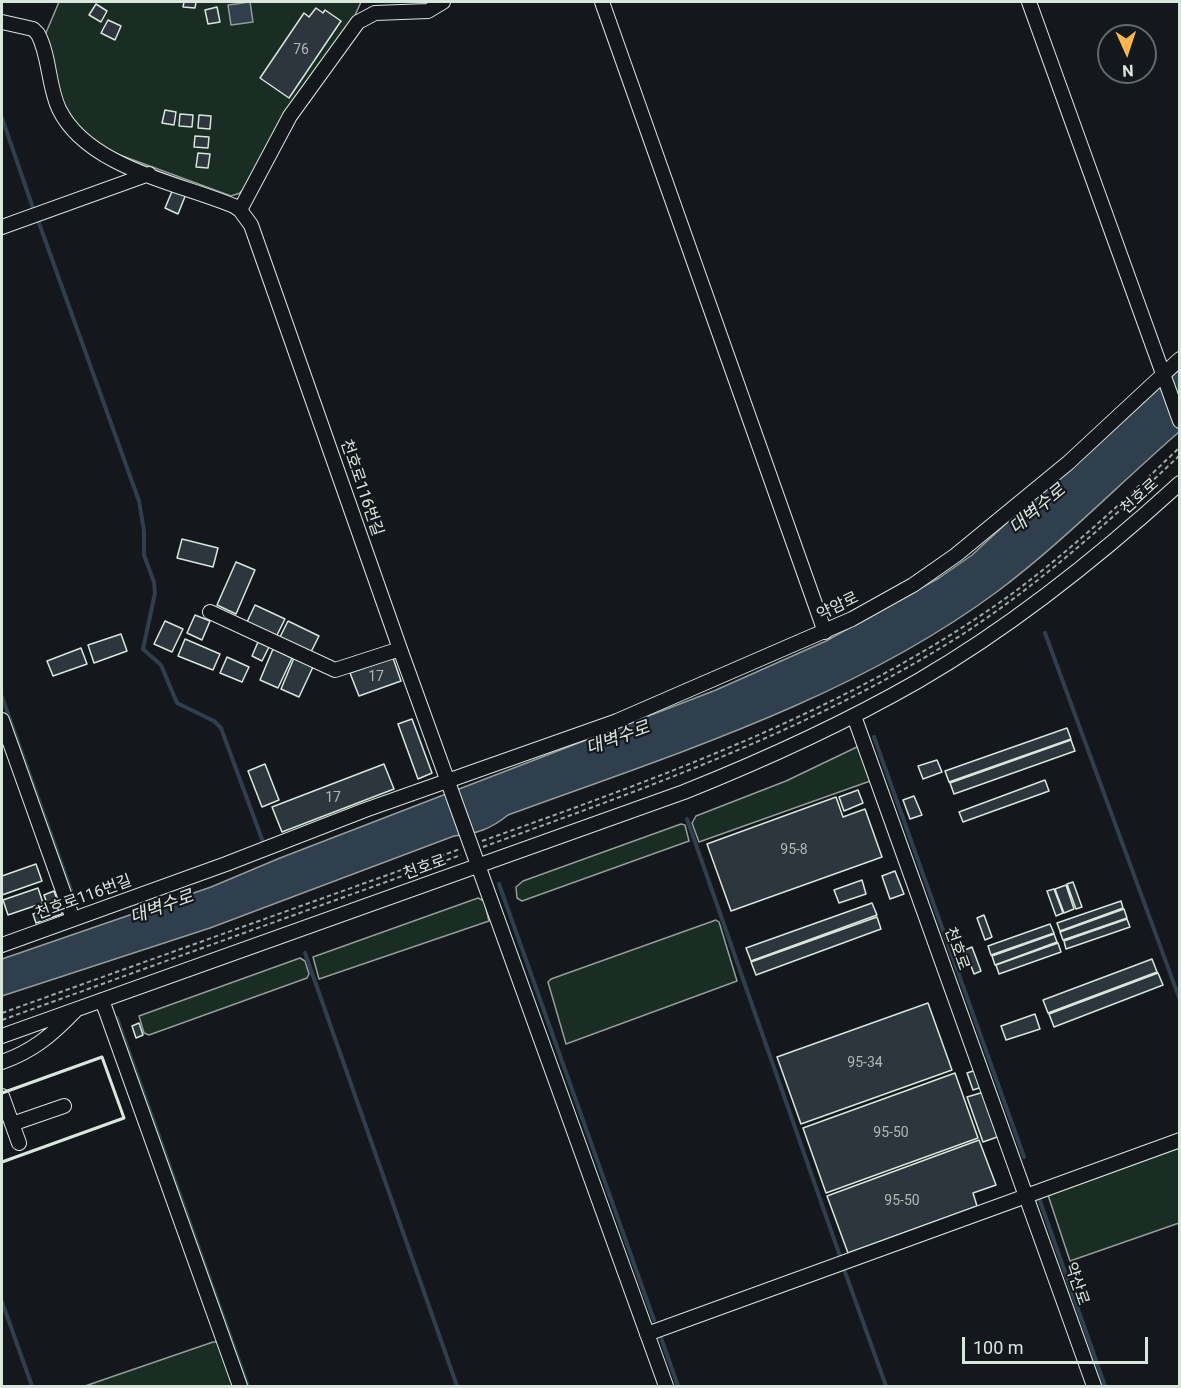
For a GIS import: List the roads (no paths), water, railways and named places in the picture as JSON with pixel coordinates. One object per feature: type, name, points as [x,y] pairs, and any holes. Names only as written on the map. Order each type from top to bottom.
[{"type":"street","points":[[2,22],[33,29],[38,34],[55,100],[74,133],[106,157],[240,210],[290,116],[358,22],[375,13],[428,11],[443,2]]},
{"type":"street","points":[[602,2],[825,632]]},
{"type":"street","points":[[1029,2],[1164,373],[1179,421]]},
{"type":"street","points":[[2,227],[149,174]]},
{"type":"street","name":"천호로116번길","points":[[240,210],[254,232],[400,649],[666,1386]]},
{"type":"street","name":"약암로","points":[[449,782],[617,721],[825,632],[913,585],[956,555],[1068,463],[1179,359]]},
{"type":"street","name":"천호로","points":[[2,1036],[480,866],[715,780],[767,758],[854,716],[919,681],[1042,599],[1094,560],[1179,483]]},
{"type":"street","points":[[210,612],[335,670],[400,649]]},
{"type":"street","name":"천호로","points":[[854,716],[1026,1194]]},
{"type":"street","points":[[2,720],[74,919]]},
{"type":"street","name":"천호로116번길","points":[[2,945],[449,782]]},
{"type":"street","points":[[102,1000],[240,1386]]},
{"type":"street","points":[[2,1062],[24,1054],[39,1045],[77,1009]]},
{"type":"street","points":[[2,1096],[19,1143]]},
{"type":"street","points":[[12,1124],[64,1106]]},
{"type":"street","points":[[647,1334],[1179,1140]]},
{"type":"street","name":"약산로","points":[[1026,1194],[1095,1386]]},
{"type":"water","points":[[250,2],[253,22],[231,25],[228,5]]},
{"type":"water","name":"대벽수로","points":[[1179,364],[1179,432],[1068,533],[998,591],[942,629],[884,663],[762,720],[698,746],[508,815],[483,830],[454,836],[210,928],[2,996],[2,959],[211,887],[280,858],[716,690],[826,641],[939,578],[972,555]]},
{"type":"waterway","points":[[2,118],[33,208]]},
{"type":"waterway","points":[[39,223],[139,501],[144,531],[144,555],[154,582],[155,593],[143,649],[161,665],[177,703],[214,721],[221,728],[263,842]]},
{"type":"waterway","points":[[1045,633],[1180,1000]]},
{"type":"waterway","points":[[2,697],[76,904]]},
{"type":"waterway","points":[[874,737],[1024,1157]]},
{"type":"waterway","points":[[687,819],[840,1256]]},
{"type":"waterway","points":[[499,884],[654,1320]]},
{"type":"waterway","points":[[305,953],[457,1386]]},
{"type":"waterway","points":[[117,1018],[248,1386]]},
{"type":"waterway","points":[[1039,1198],[1105,1386]]},
{"type":"waterway","points":[[844,1269],[886,1386]]},
{"type":"waterway","points":[[2,1302],[32,1386]]},
{"type":"waterway","points":[[660,1335],[678,1386]]}]
